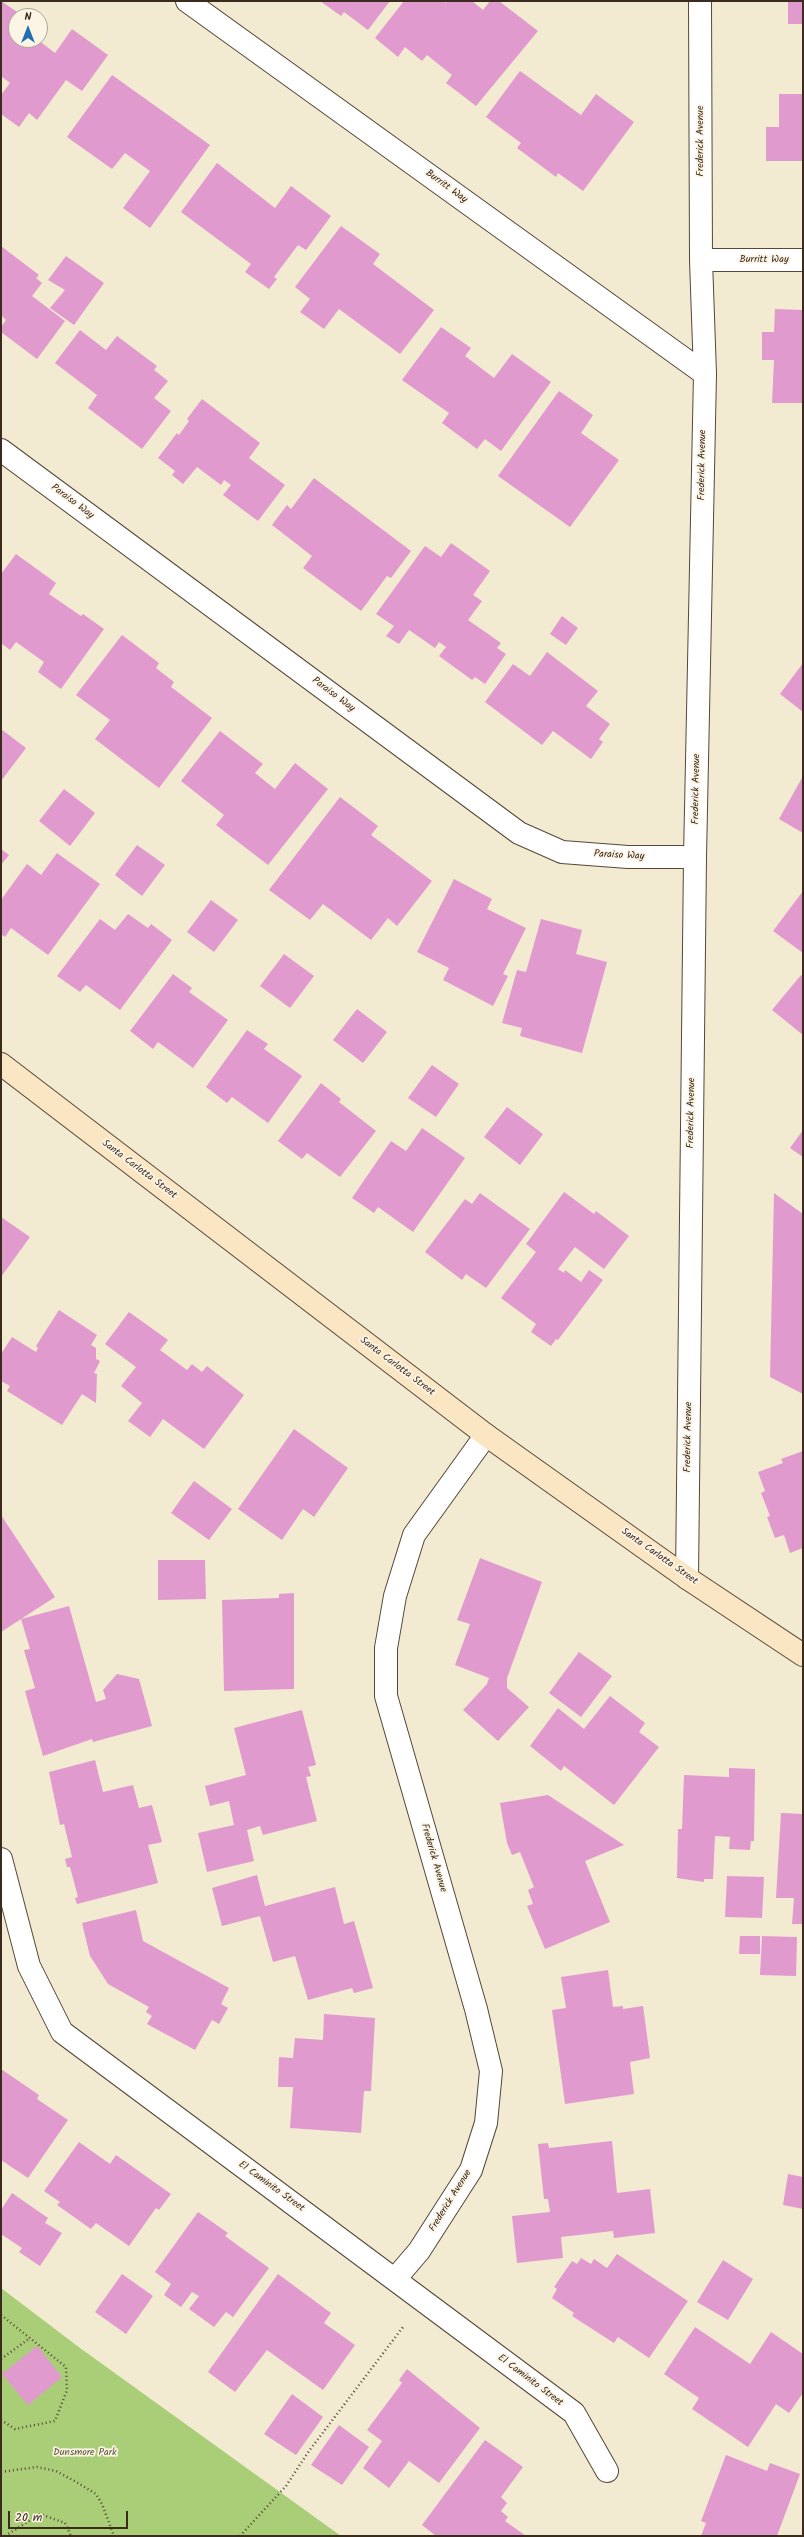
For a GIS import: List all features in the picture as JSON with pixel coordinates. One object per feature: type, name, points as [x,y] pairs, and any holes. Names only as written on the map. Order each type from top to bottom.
[{"type":"street","name":"Burritt Way","points":[[187,1],[705,374]]},
{"type":"street","name":"Frederick Avenue","points":[[687,1578],[695,858],[705,374],[701,260],[700,1]]},
{"type":"street","name":"Burritt Way","points":[[701,260],[803,260]]},
{"type":"street","name":"Paraiso Way","points":[[1,450],[519,833],[562,852],[628,858],[695,858]]},
{"type":"street","name":"Santa Carlotta Street","points":[[1,1064],[486,1435],[687,1578],[803,1656]]},
{"type":"street","name":"Frederick Avenue","points":[[395,2279],[419,2251],[471,2170],[486,2123],[491,2070],[476,2009],[386,1696],[386,1648],[395,1596],[414,1535],[486,1435]]},
{"type":"street","name":"El Caminito Street","points":[[1,1859],[29,1966],[62,2032],[574,2413],[607,2471]]},
{"type":"path","points":[[240,2536],[286,2486],[309,2451],[422,2301]]},
{"type":"path","points":[[1,2315],[66,2367],[67,2390],[55,2420],[15,2428],[1,2420]]},
{"type":"path","points":[[1,2359],[30,2338]]},
{"type":"path","points":[[1,2472],[37,2467],[56,2471],[78,2483],[96,2494],[102,2504],[114,2536]]},
{"type":"path","points":[[5,2536],[40,2514],[65,2523],[71,2536]]},
{"type":"green space","name":"Dunsmore Park","points":[[1,2288],[80,2348],[341,2536],[1,2536]]},
{"type":"building","points":[[1,1],[11,8],[8,8],[8,48],[48,48],[55,53],[72,29],[108,55],[82,91],[66,80],[37,120],[29,113],[19,127],[1,114],[1,95],[10,83],[1,76]]},
{"type":"building","points":[[320,1],[390,1],[368,30],[344,12],[341,16]]},
{"type":"building","points":[[404,1],[443,1],[446,3],[447,1],[472,1],[483,10],[490,1],[499,1],[538,31],[476,106],[446,83],[452,75],[427,55],[422,61],[405,47],[398,57],[375,38]]},
{"type":"building","points":[[788,1],[803,1],[803,24],[788,24]]},
{"type":"building","points":[[520,71],[581,115],[596,94],[634,122],[583,191],[558,173],[556,177],[517,148],[521,143],[486,117]]},
{"type":"building","points":[[112,75],[210,145],[150,228],[123,208],[150,171],[125,153],[112,169],[67,137]]},
{"type":"building","points":[[779,94],[803,94],[803,161],[766,161],[766,127],[779,127]]},
{"type":"building","points":[[217,163],[275,208],[291,186],[331,216],[306,250],[298,245],[274,277],[277,279],[269,289],[245,272],[251,264],[181,212]]},
{"type":"building","points":[[341,226],[380,254],[373,264],[434,310],[400,354],[339,309],[324,329],[300,312],[310,299],[295,287]]},
{"type":"building","points":[[1,246],[39,275],[36,278],[42,283],[32,296],[65,321],[37,359],[1,332],[1,327],[6,320],[1,315]]},
{"type":"building","points":[[66,256],[104,283],[74,325],[50,308],[65,290],[48,280]]},
{"type":"building","points":[[775,309],[803,310],[803,403],[772,403],[774,360],[762,360],[762,332],[774,332]]},
{"type":"building","points":[[441,327],[471,348],[465,356],[494,378],[512,354],[551,382],[501,451],[485,439],[477,449],[442,423],[449,413],[402,380]]},
{"type":"building","points":[[80,330],[106,350],[117,336],[157,366],[154,370],[168,381],[154,398],[171,411],[142,449],[88,408],[97,395],[55,363]]},
{"type":"building","points":[[559,391],[593,415],[581,433],[619,460],[570,527],[498,476]]},
{"type":"building","points":[[202,399],[260,443],[249,458],[285,485],[258,521],[223,495],[231,485],[224,480],[221,485],[197,467],[183,484],[172,475],[175,471],[158,458],[177,433],[179,435],[189,421],[187,419]]},
{"type":"building","points":[[314,478],[411,551],[391,578],[387,576],[361,611],[303,568],[312,556],[272,525],[287,505],[291,509]]},
{"type":"building","points":[[451,543],[490,571],[473,595],[482,601],[468,620],[501,643],[497,648],[506,654],[485,684],[475,677],[472,680],[439,656],[446,647],[439,642],[435,648],[409,630],[399,644],[386,636],[394,626],[376,614],[425,546],[441,557]]},
{"type":"building","points":[[16,554],[56,583],[49,594],[81,616],[83,614],[104,629],[61,689],[38,672],[44,662],[16,642],[10,650],[1,643],[1,574]]},
{"type":"building","points":[[562,616],[578,628],[566,645],[550,634]]},
{"type":"building","points":[[122,635],[159,663],[156,668],[174,682],[171,687],[212,718],[159,788],[95,739],[110,720],[76,695]]},
{"type":"building","points":[[547,652],[598,691],[586,706],[610,724],[599,739],[603,742],[591,759],[553,731],[542,745],[485,702],[513,664],[530,676]]},
{"type":"building","points":[[803,663],[803,712],[780,694]]},
{"type":"building","points":[[1,729],[26,748],[1,781]]},
{"type":"building","points":[[220,731],[263,764],[255,773],[275,789],[295,763],[328,789],[268,865],[216,825],[224,815],[181,781]]},
{"type":"building","points":[[803,776],[803,833],[779,819]]},
{"type":"building","points":[[64,789],[95,813],[70,846],[39,821]]},
{"type":"building","points":[[340,797],[378,826],[371,835],[432,881],[397,926],[388,918],[371,940],[323,904],[310,920],[269,890]]},
{"type":"building","points":[[137,845],[165,865],[142,896],[115,875]]},
{"type":"building","points":[[1,849],[9,855],[1,865]]},
{"type":"building","points":[[57,853],[100,884],[48,955],[11,928],[5,937],[1,934],[1,900],[27,864],[41,875]]},
{"type":"building","points":[[454,879],[492,899],[487,909],[526,928],[503,974],[508,976],[493,1006],[443,980],[449,968],[417,952]]},
{"type":"building","points":[[803,891],[803,953],[773,931]]},
{"type":"building","points":[[211,900],[238,920],[214,952],[187,932]]},
{"type":"building","points":[[128,914],[148,928],[151,924],[172,940],[120,1010],[86,985],[80,992],[57,976],[100,919],[115,930]]},
{"type":"building","points":[[541,919],[582,930],[576,954],[607,962],[582,1053],[520,1036],[522,1028],[502,1023],[517,970],[526,972]]},
{"type":"building","points":[[284,954],[314,976],[290,1008],[260,986]]},
{"type":"building","points":[[173,974],[192,988],[189,992],[228,1020],[193,1068],[158,1042],[153,1049],[130,1031]]},
{"type":"building","points":[[801,975],[803,977],[803,1035],[772,1010]]},
{"type":"building","points":[[357,1009],[387,1032],[363,1063],[333,1040]]},
{"type":"building","points":[[247,1030],[268,1044],[264,1049],[302,1076],[268,1123],[232,1097],[227,1103],[206,1087]]},
{"type":"building","points":[[432,1065],[459,1084],[436,1117],[408,1098]]},
{"type":"building","points":[[321,1083],[341,1099],[339,1102],[376,1131],[340,1177],[307,1153],[302,1159],[278,1141]]},
{"type":"building","points":[[507,1107],[543,1134],[520,1165],[484,1137]]},
{"type":"building","points":[[422,1128],[465,1158],[413,1232],[378,1207],[374,1213],[352,1198],[391,1141],[406,1151]]},
{"type":"building","points":[[803,1130],[803,1157],[790,1148]]},
{"type":"building","points":[[564,1192],[594,1214],[596,1211],[629,1236],[604,1269],[575,1247],[558,1269],[564,1273],[565,1270],[581,1282],[589,1270],[603,1280],[558,1340],[556,1339],[551,1346],[531,1332],[536,1324],[501,1298],[536,1252],[526,1244]]},
{"type":"building","points":[[480,1193],[530,1229],[486,1288],[466,1274],[462,1280],[425,1252],[465,1199],[472,1204]]},
{"type":"building","points":[[774,1193],[803,1214],[803,1394],[770,1377]]},
{"type":"building","points":[[1,1217],[30,1237],[1,1277]]},
{"type":"building","points":[[59,1310],[97,1335],[91,1345],[96,1348],[96,1359],[100,1361],[94,1373],[97,1374],[96,1403],[82,1394],[62,1425],[7,1391],[10,1386],[1,1381],[1,1354],[12,1337],[36,1352],[38,1348],[36,1346]]},
{"type":"building","points":[[129,1312],[168,1340],[160,1350],[187,1370],[192,1364],[202,1372],[207,1366],[244,1395],[204,1449],[163,1419],[150,1437],[128,1421],[142,1403],[121,1386],[136,1367],[105,1344]]},
{"type":"building","points":[[294,1429],[348,1468],[314,1517],[303,1509],[282,1540],[238,1509]]},
{"type":"building","points":[[803,1451],[803,1548],[790,1553],[784,1535],[775,1538],[767,1517],[770,1516],[761,1493],[765,1491],[758,1472],[783,1463],[781,1459]]},
{"type":"building","points":[[194,1481],[232,1509],[209,1540],[171,1513]]},
{"type":"building","points":[[1,1515],[55,1597],[1,1632]]},
{"type":"building","points":[[480,1558],[542,1582],[507,1678],[507,1688],[529,1707],[498,1741],[463,1710],[487,1684],[489,1678],[455,1665],[470,1624],[457,1620]]},
{"type":"building","points":[[158,1560],[205,1560],[206,1599],[158,1600]]},
{"type":"building","points":[[294,1593],[294,1689],[224,1691],[222,1600],[279,1598],[279,1594]]},
{"type":"building","points":[[69,1606],[96,1702],[106,1699],[103,1690],[117,1674],[139,1679],[152,1726],[93,1742],[92,1739],[43,1756],[25,1691],[35,1688],[24,1650],[30,1649],[21,1619]]},
{"type":"building","points":[[579,1652],[612,1676],[581,1717],[549,1693]]},
{"type":"building","points":[[610,1696],[645,1723],[639,1732],[659,1747],[614,1805],[564,1766],[561,1771],[530,1746],[558,1708],[584,1729]]},
{"type":"building","points":[[302,1710],[316,1765],[308,1767],[311,1776],[306,1777],[317,1821],[263,1835],[260,1826],[247,1830],[254,1861],[207,1872],[198,1833],[234,1825],[229,1801],[210,1806],[205,1786],[246,1775],[234,1728]]},
{"type":"building","points":[[95,1760],[103,1792],[133,1785],[139,1808],[152,1805],[162,1842],[148,1845],[158,1883],[77,1904],[75,1898],[78,1897],[70,1867],[67,1867],[65,1859],[72,1857],[64,1824],[60,1825],[49,1772]]},
{"type":"building","points":[[729,1768],[755,1769],[754,1841],[751,1841],[750,1850],[729,1849],[730,1837],[715,1836],[713,1879],[704,1879],[704,1882],[677,1878],[678,1829],[682,1829],[684,1775],[729,1777]]},
{"type":"building","points":[[548,1795],[624,1845],[585,1861],[610,1922],[545,1949],[527,1906],[533,1904],[528,1890],[534,1887],[520,1852],[512,1855],[507,1843],[500,1803]]},
{"type":"building","points":[[781,1813],[803,1814],[803,1924],[792,1924],[794,1898],[776,1898]]},
{"type":"building","points":[[257,1875],[265,1906],[335,1887],[344,1924],[354,1921],[373,1988],[354,1993],[352,1988],[308,2000],[295,1956],[273,1962],[260,1916],[222,1926],[212,1888]]},
{"type":"building","points":[[727,1876],[764,1877],[762,1918],[725,1917]]},
{"type":"building","points":[[136,1910],[143,1941],[229,1988],[221,2004],[228,2008],[219,2024],[212,2020],[195,2050],[147,2024],[152,2016],[146,2012],[149,2007],[108,1984],[90,1956],[82,1923]]},
{"type":"building","points":[[740,1936],[760,1936],[760,1954],[739,1954]]},
{"type":"building","points":[[762,1936],[797,1937],[796,1976],[760,1975]]},
{"type":"building","points":[[608,1970],[613,2007],[623,2006],[623,2009],[643,2006],[650,2058],[630,2062],[634,2094],[565,2104],[552,2010],[566,2008],[561,1977]]},
{"type":"building","points":[[324,2014],[375,2018],[371,2091],[364,2091],[361,2133],[290,2128],[293,2087],[278,2087],[279,2057],[293,2058],[295,2038],[323,2040]]},
{"type":"building","points":[[1,2069],[39,2095],[37,2099],[68,2120],[28,2178],[1,2160]]},
{"type":"building","points":[[612,2141],[617,2193],[650,2189],[655,2233],[614,2238],[613,2231],[561,2237],[563,2258],[517,2263],[512,2216],[550,2212],[548,2199],[544,2199],[538,2144],[548,2143],[549,2148]]},
{"type":"building","points":[[79,2142],[110,2164],[116,2155],[171,2194],[159,2210],[156,2208],[129,2246],[96,2223],[91,2229],[57,2205],[60,2202],[44,2191]]},
{"type":"building","points":[[788,2174],[803,2177],[803,2209],[783,2205]]},
{"type":"building","points":[[12,2193],[48,2218],[45,2223],[62,2233],[40,2266],[19,2252],[22,2248],[1,2234],[1,2210]]},
{"type":"building","points":[[198,2212],[228,2233],[225,2236],[269,2268],[233,2317],[226,2312],[214,2327],[189,2309],[199,2296],[192,2292],[181,2307],[164,2295],[171,2284],[155,2272]]},
{"type":"building","points":[[617,2254],[688,2301],[649,2358],[618,2337],[614,2343],[572,2316],[574,2313],[552,2298],[557,2289],[554,2287],[572,2261],[577,2264],[581,2258],[591,2264],[594,2259],[607,2268]]},
{"type":"building","points":[[723,2260],[753,2279],[728,2320],[697,2302]]},
{"type":"building","points":[[122,2274],[153,2296],[126,2334],[95,2312]]},
{"type":"building","points":[[278,2274],[331,2313],[324,2323],[355,2345],[323,2390],[267,2350],[235,2392],[208,2372]]},
{"type":"building","points":[[695,2327],[750,2364],[771,2332],[803,2354],[803,2393],[789,2413],[776,2404],[748,2447],[692,2409],[699,2398],[664,2374]]},
{"type":"building","points":[[37,2346],[62,2377],[28,2405],[2,2374]]},
{"type":"building","points":[[407,2369],[480,2428],[439,2483],[409,2461],[389,2488],[363,2468],[382,2441],[367,2430],[402,2383],[399,2380]]},
{"type":"building","points":[[292,2394],[323,2417],[296,2455],[264,2434]]},
{"type":"building","points":[[339,2425],[369,2447],[342,2485],[311,2465]]},
{"type":"building","points":[[485,2440],[523,2467],[501,2497],[507,2503],[501,2511],[508,2517],[505,2521],[526,2536],[436,2536],[422,2525]]},
{"type":"building","points":[[726,2455],[767,2471],[770,2463],[800,2474],[777,2536],[701,2536],[706,2523],[701,2521]]}]
